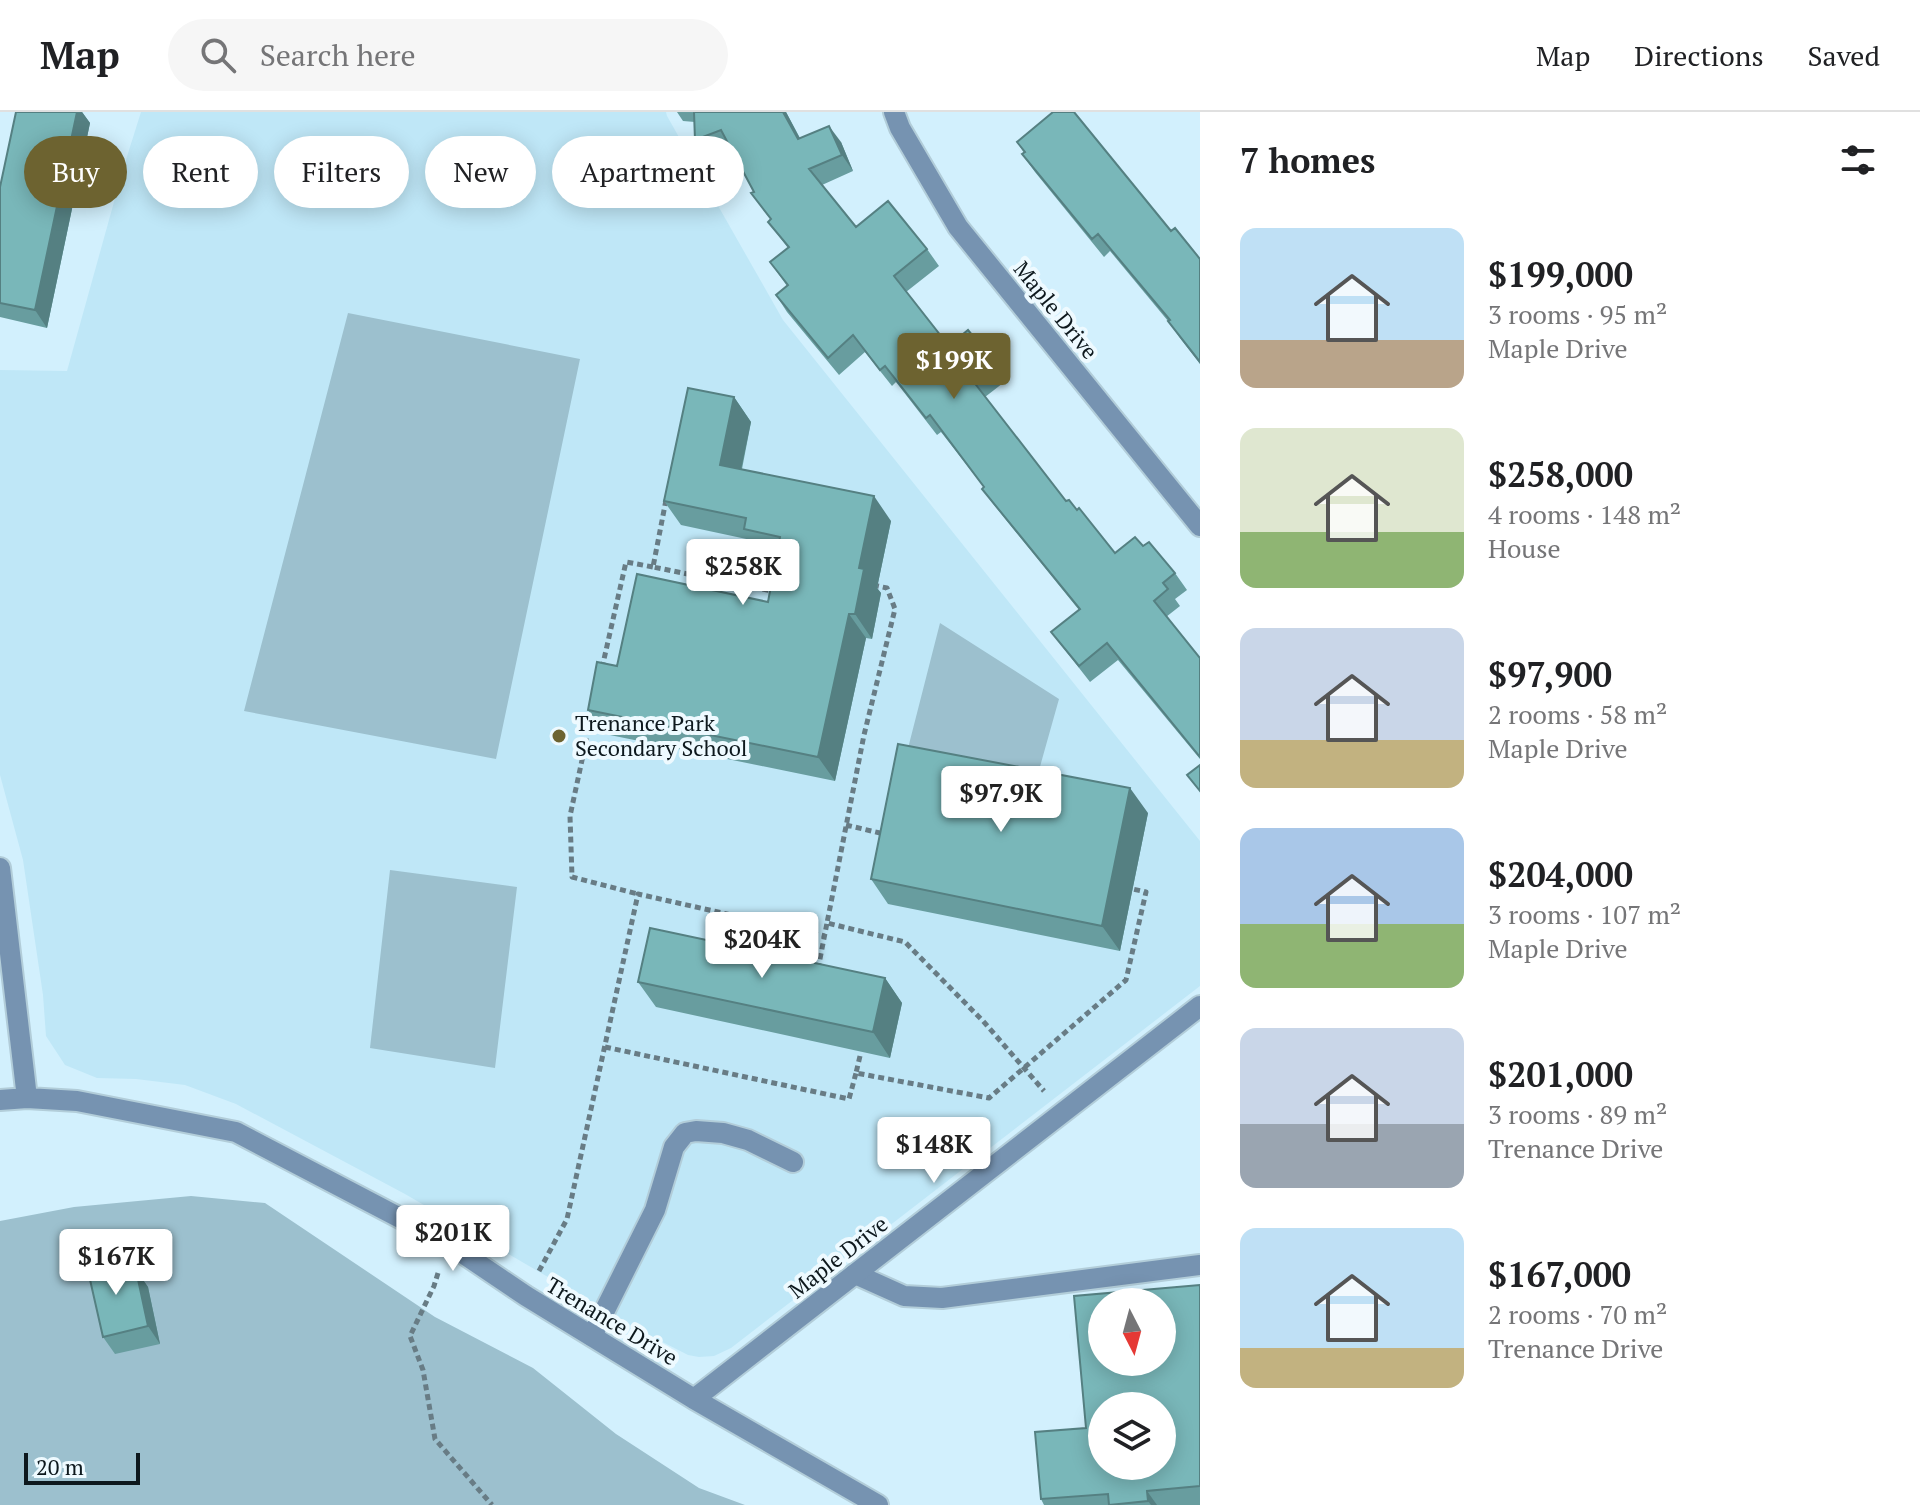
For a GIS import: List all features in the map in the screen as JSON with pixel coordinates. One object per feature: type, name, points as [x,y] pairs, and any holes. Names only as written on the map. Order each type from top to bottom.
[{"type":"street","name":"Maple Drive","points":[[894,112],[900,128],[958,227],[1200,526]]},
{"type":"street","points":[[0,868],[27,1098]]},
{"type":"street","name":"Maple Drive","points":[[694,1399],[1200,1006]]},
{"type":"street","name":"Trenance Drive","points":[[0,1100],[77,1101],[236,1132],[446,1242],[526,1296],[694,1399],[878,1505]]},
{"type":"street","points":[[592,1336],[655,1210],[674,1147],[685,1133],[723,1133],[748,1140],[793,1162]]},
{"type":"street","points":[[855,1274],[904,1296],[942,1298],[1200,1265]]},
{"type":"path","points":[[653,567],[666,500]]},
{"type":"path","points":[[600,675],[626,562],[772,591],[776,578]]},
{"type":"path","points":[[818,969],[864,735],[895,609],[887,588],[865,583]]},
{"type":"path","points":[[594,704],[570,816],[572,877],[825,936]]},
{"type":"path","points":[[846,825],[891,835]]},
{"type":"path","points":[[856,1073],[989,1098],[1126,980],[1146,892],[1116,885]]},
{"type":"path","points":[[526,1296],[567,1219],[638,894]]},
{"type":"path","points":[[827,923],[905,942],[983,1021],[1063,1113]]},
{"type":"path","points":[[605,1047],[849,1099],[860,1056]]},
{"type":"path","points":[[446,1242],[434,1286],[410,1336],[423,1370],[435,1439],[492,1505]]},
{"type":"shaded area","name":"Trenance Park Secondary School","points":[[141,112],[666,112],[678,136],[552,136],[552,208],[719,208],[783,320],[1200,841],[1200,986],[731,1348],[714,1356],[688,1355],[641,1331],[405,1194],[236,1104],[185,1085],[97,1078],[65,1065],[46,1036],[23,860],[0,775],[0,370],[67,371],[112,208],[127,208],[127,156]]},
{"type":"shaded area","points":[[348,313],[580,359],[496,759],[244,711]]},
{"type":"shaded area","points":[[940,623],[1059,699],[1034,788],[905,760]]},
{"type":"shaded area","points":[[390,870],[517,887],[495,1068],[370,1048]]},
{"type":"shaded area","points":[[191,1196],[265,1203],[435,1317],[533,1368],[616,1434],[699,1488],[745,1505],[0,1505],[0,1221],[74,1207]]},
{"type":"building","points":[[16,112],[77,112],[72,136],[24,136],[24,208],[57,208],[35,310],[0,303],[0,187]]},
{"type":"building","points":[[694,112],[783,112],[798,139],[829,126],[842,155],[809,169],[856,227],[888,201],[927,249],[894,276],[945,341],[950,345],[968,330],[995,363],[973,381],[1066,501],[1069,500],[1077,510],[1079,508],[1115,553],[1135,537],[1143,546],[1149,542],[1175,573],[1163,583],[1168,589],[1154,601],[1200,658],[1200,757],[1107,643],[1079,666],[1051,632],[1080,609],[982,489],[984,487],[930,415],[926,418],[885,366],[880,370],[853,335],[828,358],[776,295],[788,285],[770,262],[789,247],[768,222],[771,219],[751,193],[754,192],[744,173],[744,136],[724,136],[721,130],[695,136]]},
{"type":"building","points":[[1053,112],[1074,112],[1171,231],[1175,228],[1200,259],[1200,362],[1170,320],[1098,234],[1092,239],[1022,154],[1025,152],[1017,142]]},
{"type":"building","points":[[688,388],[734,397],[720,465],[874,496],[859,568],[864,569],[855,614],[849,614],[818,757],[588,710],[597,662],[617,666],[637,574],[768,602],[780,537],[744,529],[746,518],[664,501]]},
{"type":"building","points":[[898,744],[1130,788],[1102,926],[871,879]]},
{"type":"building","points":[[1200,765],[1200,791],[1187,775]]},
{"type":"building","points":[[650,928],[885,978],[873,1032],[638,982]]},
{"type":"building","points":[[116,1255],[120,1274],[136,1270],[148,1326],[103,1337],[86,1262]]},
{"type":"building","points":[[1200,1285],[1200,1486],[1147,1491],[1148,1501],[1109,1505],[1108,1494],[1041,1499],[1035,1432],[1086,1428],[1074,1296],[1088,1295],[1088,1376],[1176,1376],[1176,1288],[1166,1288]]},
{"type":"place","name":"Trenance Park Secondary School","points":[[559,736]]}]
